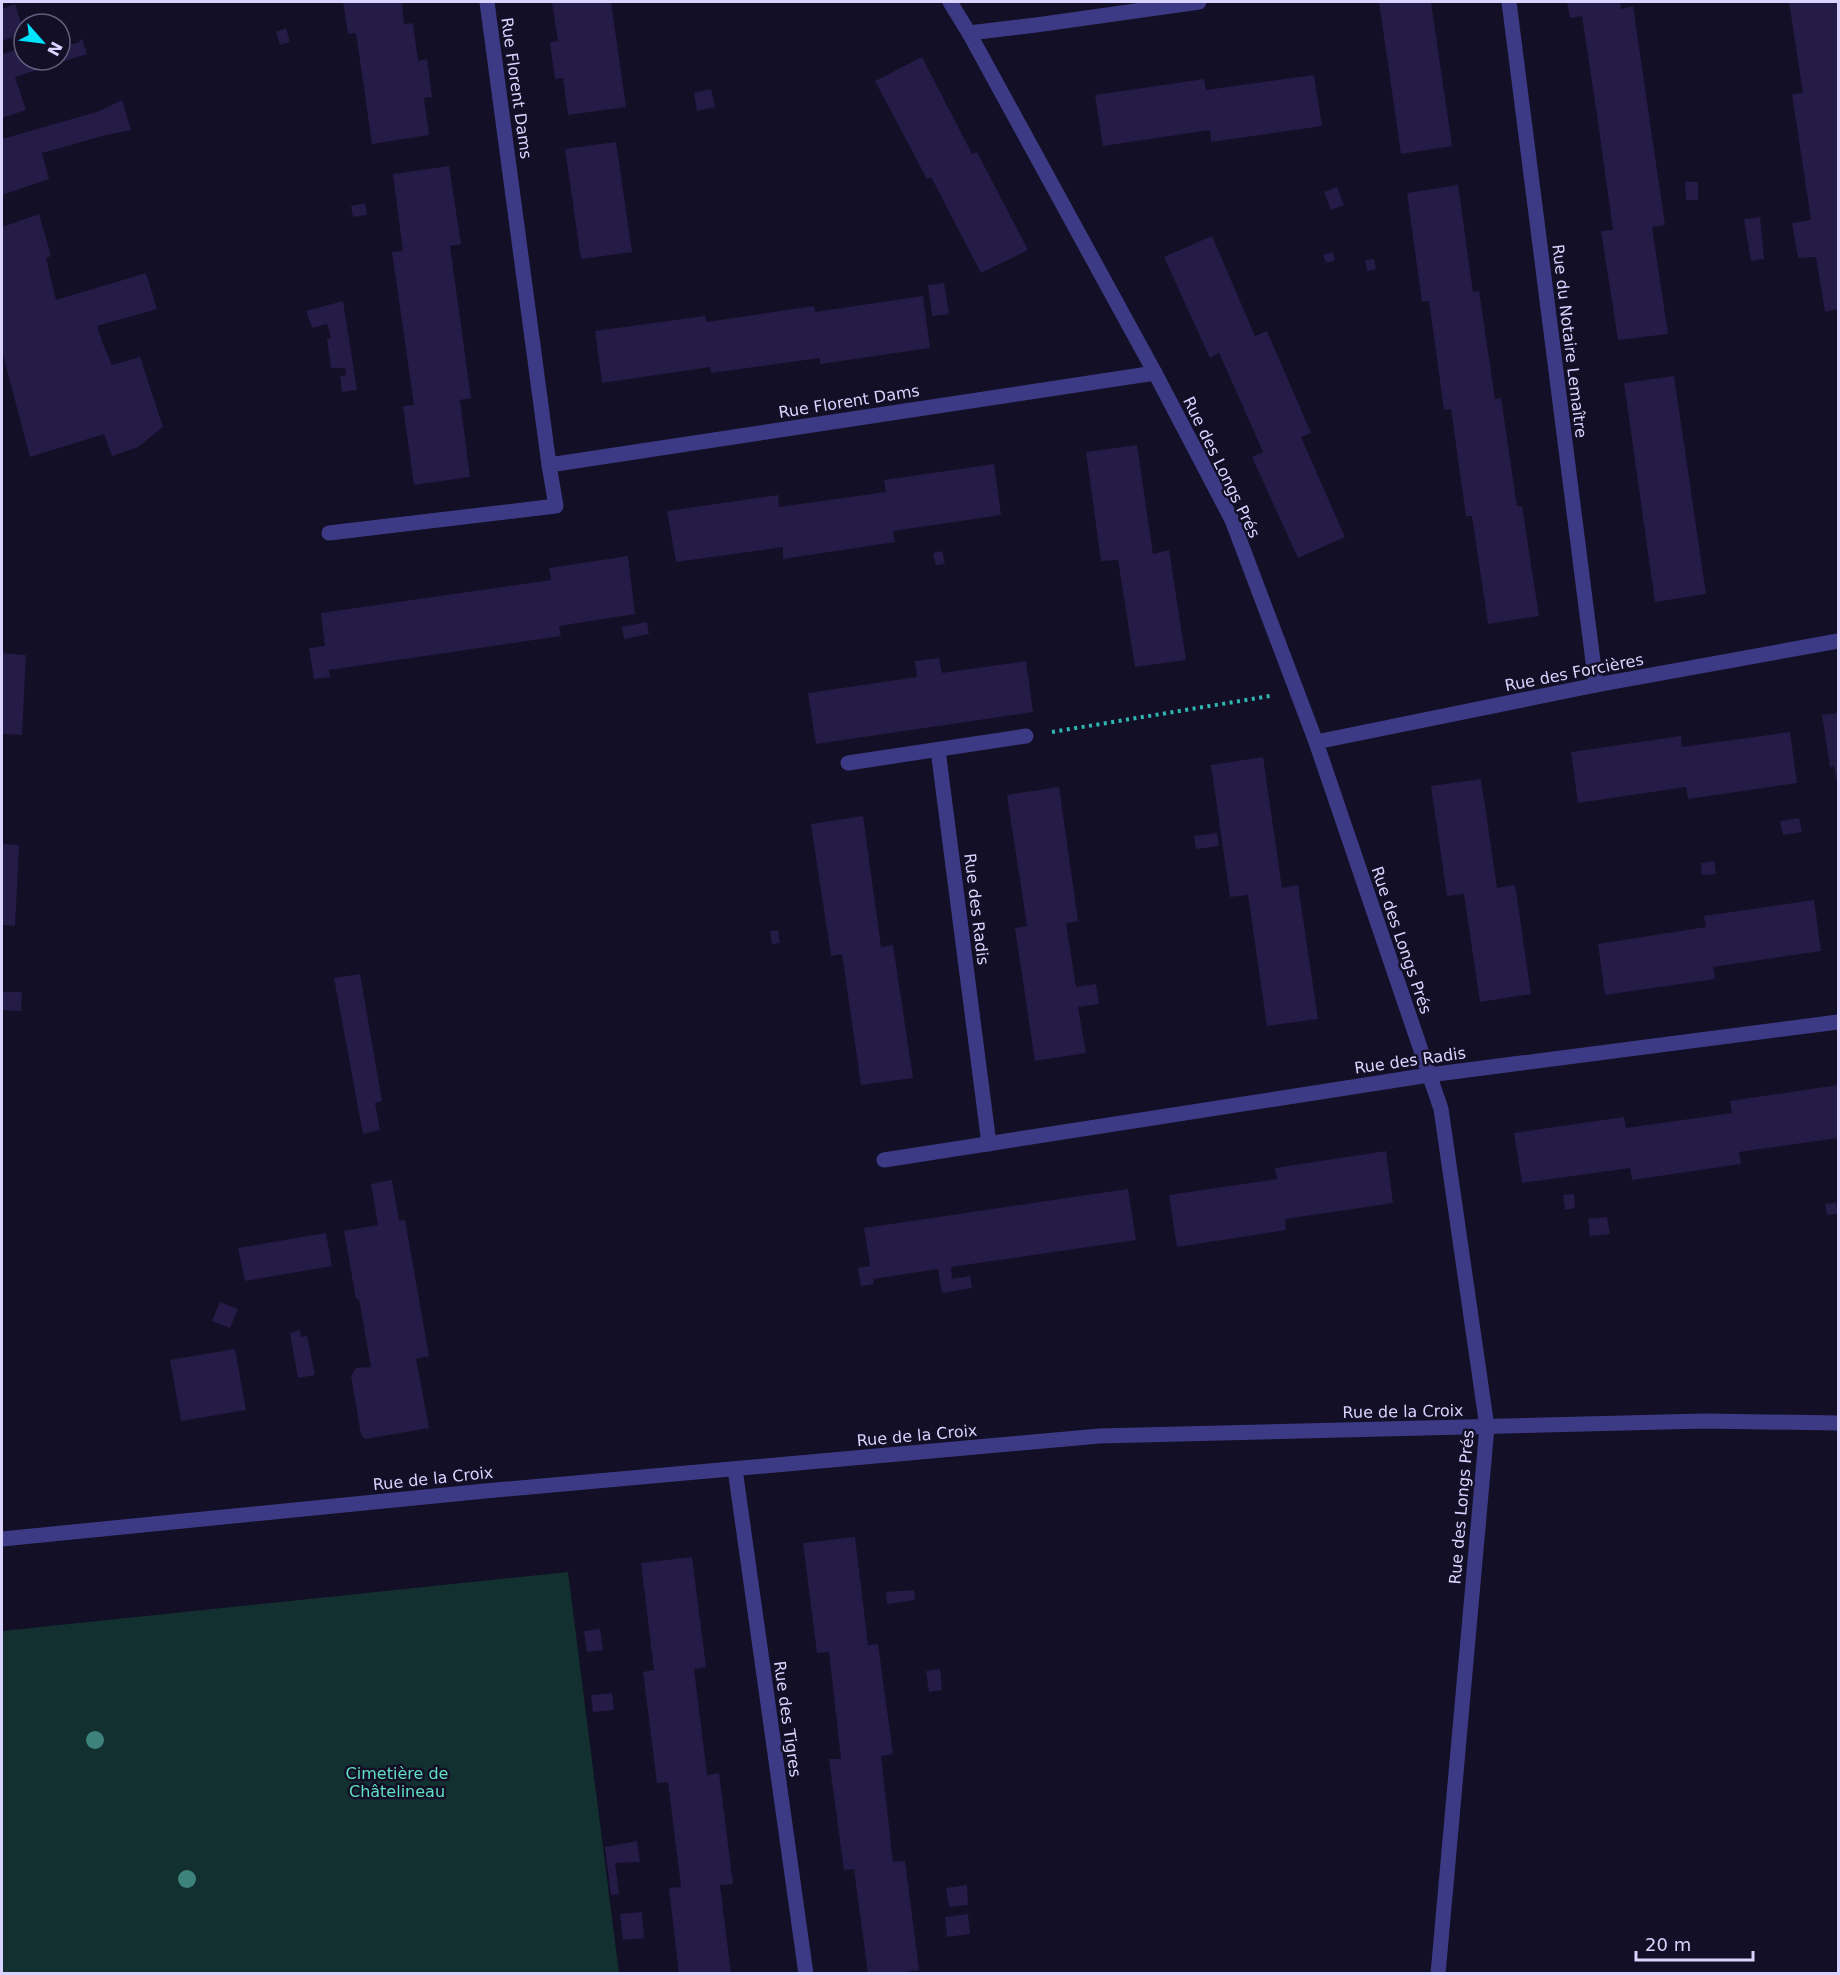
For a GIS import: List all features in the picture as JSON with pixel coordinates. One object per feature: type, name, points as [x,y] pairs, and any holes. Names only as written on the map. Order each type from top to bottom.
[{"type":"street","name":"Rue Florent Dams","points":[[329,533],[556,506],[487,2]]},
{"type":"street","name":"Rue des Longs Prés","points":[[950,2],[1155,373],[1232,520],[1316,742],[1442,1109],[1487,1427],[1438,1974]]},
{"type":"street","points":[[969,33],[1199,2]]},
{"type":"street","name":"Rue du Notaire Lemaître","points":[[1509,2],[1596,685]]},
{"type":"street","name":"Rue Florent Dams","points":[[549,465],[1155,373]]},
{"type":"street","name":"Rue des Forcières","points":[[1316,742],[1596,685],[1839,641]]},
{"type":"street","points":[[848,763],[1026,736]]},
{"type":"street","name":"Rue des Radis","points":[[938,750],[988,1144]]},
{"type":"street","name":"Rue des Radis","points":[[884,1160],[1429,1075],[1839,1022]]},
{"type":"street","name":"Rue de la Croix","points":[[2,1539],[485,1491],[1099,1436],[1704,1421],[1839,1423]]},
{"type":"street","name":"Rue des Tigres","points":[[735,1469],[806,1974]]},
{"type":"path","points":[[1026,736],[1297,692]]},
{"type":"green space","name":"Cimetière de Châtelineau","points":[[568,1572],[619,1973],[2,1973],[2,1631]]},
{"type":"building","points":[[343,2],[402,2],[404,24],[413,23],[418,61],[427,59],[432,97],[424,98],[429,135],[372,144],[356,33],[348,34]]},
{"type":"building","points":[[611,2],[626,107],[568,115],[563,78],[555,79],[550,42],[558,41],[552,3]]},
{"type":"building","points":[[1379,2],[1431,2],[1452,146],[1401,154]]},
{"type":"building","points":[[1567,2],[1620,2],[1621,9],[1633,6],[1665,225],[1652,227],[1668,334],[1618,340],[1601,231],[1613,230],[1598,122],[1582,16],[1570,18]]},
{"type":"building","points":[[1789,2],[1838,2],[1838,309],[1825,312],[1816,257],[1798,258],[1792,223],[1811,220],[1792,94],[1803,93]]},
{"type":"building","points":[[15,4],[17,12],[12,12],[12,37],[2,41],[2,9]]},
{"type":"building","points":[[286,28],[290,42],[280,45],[276,32]]},
{"type":"building","points":[[82,39],[87,54],[72,59],[72,44],[80,42],[79,40]]},
{"type":"building","points":[[12,51],[12,72],[31,72],[15,77],[26,110],[2,118],[2,54]]},
{"type":"building","points":[[922,57],[972,154],[977,152],[1028,250],[981,273],[931,177],[927,179],[875,81]]},
{"type":"building","points":[[1314,75],[1322,126],[1211,142],[1210,130],[1103,146],[1095,95],[1204,79],[1206,90]]},
{"type":"building","points":[[711,89],[715,107],[697,111],[694,93]]},
{"type":"building","points":[[122,100],[131,130],[42,153],[49,179],[2,195],[2,139],[100,111]]},
{"type":"building","points":[[616,142],[632,252],[581,259],[565,149]]},
{"type":"building","points":[[449,166],[461,244],[450,246],[471,398],[460,400],[470,477],[414,485],[403,406],[414,405],[392,252],[403,251],[393,174]]},
{"type":"building","points":[[1685,182],[1698,182],[1698,200],[1686,200]]},
{"type":"building","points":[[1458,185],[1473,292],[1479,291],[1495,399],[1501,398],[1517,506],[1522,506],[1539,616],[1488,624],[1472,516],[1466,516],[1451,409],[1444,410],[1429,301],[1422,302],[1407,193]]},
{"type":"building","points":[[1337,187],[1344,205],[1331,210],[1324,192]]},
{"type":"building","points":[[365,203],[367,215],[353,217],[351,206]]},
{"type":"building","points":[[39,214],[51,256],[46,258],[56,300],[146,273],[157,309],[97,326],[112,365],[140,357],[163,427],[138,447],[112,456],[104,434],[30,457],[2,351],[2,227]]},
{"type":"building","points":[[1760,217],[1764,259],[1751,261],[1744,219]]},
{"type":"building","points":[[1212,236],[1255,336],[1267,331],[1311,433],[1301,437],[1345,537],[1298,558],[1252,457],[1263,452],[1241,402],[1219,353],[1210,358],[1164,257]]},
{"type":"building","points":[[1333,252],[1335,260],[1326,263],[1323,255]]},
{"type":"building","points":[[1374,259],[1376,269],[1367,271],[1365,260]]},
{"type":"building","points":[[944,283],[949,314],[932,316],[928,285]]},
{"type":"building","points":[[923,296],[930,348],[820,364],[820,358],[711,373],[710,367],[602,383],[595,331],[705,316],[707,322],[814,306],[815,312]]},
{"type":"building","points":[[343,301],[357,390],[342,392],[340,376],[346,375],[345,368],[331,368],[327,338],[331,338],[327,324],[312,328],[306,311]]},
{"type":"building","points":[[1674,376],[1706,594],[1655,602],[1624,383]]},
{"type":"building","points":[[1137,445],[1153,554],[1169,550],[1186,660],[1135,667],[1118,560],[1101,561],[1086,452]]},
{"type":"building","points":[[994,464],[1001,515],[893,531],[895,542],[783,559],[783,547],[676,562],[667,511],[778,495],[779,507],[886,492],[884,480]]},
{"type":"building","points":[[942,551],[945,564],[936,565],[933,553]]},
{"type":"building","points":[[628,556],[635,614],[559,626],[561,636],[329,670],[330,677],[314,679],[309,648],[325,646],[321,613],[551,580],[549,568]]},
{"type":"building","points":[[647,622],[649,634],[624,639],[622,627]]},
{"type":"building","points":[[2,653],[26,655],[22,735],[2,734]]},
{"type":"building","points":[[939,658],[942,673],[1026,661],[1033,712],[816,744],[808,693],[917,677],[915,661]]},
{"type":"building","points":[[1838,713],[1837,782],[1834,766],[1830,767],[1822,715]]},
{"type":"building","points":[[1790,732],[1797,783],[1688,799],[1686,787],[1578,803],[1571,752],[1681,736],[1682,747]]},
{"type":"building","points":[[1263,757],[1282,888],[1298,885],[1318,1019],[1267,1026],[1248,895],[1230,897],[1211,765]]},
{"type":"building","points":[[1481,779],[1497,888],[1515,885],[1531,994],[1480,1002],[1464,894],[1447,896],[1431,786]]},
{"type":"building","points":[[1059,787],[1078,921],[1066,923],[1076,987],[1096,984],[1099,1004],[1078,1007],[1086,1053],[1035,1061],[1015,928],[1027,926],[1007,795]]},
{"type":"building","points":[[863,816],[881,947],[893,945],[913,1078],[861,1085],[842,954],[831,956],[811,824]]},
{"type":"building","points":[[1799,818],[1802,832],[1783,835],[1780,821]]},
{"type":"building","points":[[1217,833],[1219,846],[1196,849],[1194,836]]},
{"type":"building","points":[[2,844],[19,845],[15,926],[2,925]]},
{"type":"building","points":[[1714,861],[1716,874],[1702,875],[1701,863]]},
{"type":"building","points":[[1814,900],[1821,951],[1713,967],[1715,979],[1605,995],[1598,944],[1706,927],[1704,916]]},
{"type":"building","points":[[778,930],[780,943],[772,944],[770,931]]},
{"type":"building","points":[[360,974],[382,1101],[375,1103],[380,1130],[363,1134],[334,978]]},
{"type":"building","points":[[2,992],[22,992],[21,1011],[2,1010]]},
{"type":"building","points":[[1838,1085],[1838,1138],[1739,1152],[1741,1164],[1632,1180],[1630,1168],[1522,1183],[1514,1133],[1624,1117],[1626,1128],[1732,1113],[1730,1101]]},
{"type":"building","points":[[1386,1151],[1393,1203],[1285,1219],[1286,1230],[1177,1247],[1169,1195],[1277,1179],[1275,1168]]},
{"type":"building","points":[[392,1180],[399,1221],[405,1220],[429,1356],[416,1359],[429,1428],[365,1439],[361,1435],[351,1376],[356,1368],[371,1367],[344,1231],[378,1225],[371,1184]]},
{"type":"building","points":[[1128,1189],[1136,1240],[951,1267],[952,1279],[970,1276],[972,1288],[942,1293],[938,1269],[873,1279],[874,1284],[861,1286],[858,1268],[870,1266],[864,1228]]},
{"type":"building","points":[[1574,1194],[1575,1208],[1565,1210],[1563,1195]]},
{"type":"building","points":[[1836,1203],[1838,1214],[1827,1215],[1825,1204]]},
{"type":"building","points":[[1607,1217],[1610,1234],[1590,1236],[1588,1219]]},
{"type":"building","points":[[326,1233],[332,1266],[245,1281],[238,1248]]},
{"type":"building","points":[[220,1302],[238,1309],[230,1328],[212,1321]]},
{"type":"building","points":[[300,1330],[301,1337],[307,1336],[315,1375],[298,1378],[290,1333]]},
{"type":"building","points":[[235,1349],[246,1410],[181,1421],[170,1360]]},
{"type":"building","points":[[855,1537],[868,1645],[878,1644],[893,1754],[881,1756],[893,1862],[905,1861],[919,1970],[893,1974],[868,1974],[854,1869],[844,1870],[829,1759],[841,1759],[829,1652],[817,1653],[803,1543]]},
{"type":"building","points":[[692,1557],[706,1667],[694,1669],[707,1775],[719,1773],[733,1884],[720,1885],[731,1974],[679,1974],[669,1888],[681,1887],[668,1782],[657,1783],[643,1672],[654,1670],[641,1563]]},
{"type":"building","points":[[914,1590],[915,1600],[887,1604],[886,1592]]},
{"type":"building","points":[[600,1629],[603,1650],[587,1652],[584,1631]]},
{"type":"building","points":[[940,1669],[942,1690],[929,1692],[926,1671]]},
{"type":"building","points":[[612,1693],[614,1710],[593,1712],[591,1695]]},
{"type":"building","points":[[637,1841],[640,1862],[615,1863],[619,1894],[611,1895],[605,1847]]},
{"type":"building","points":[[967,1885],[968,1905],[949,1907],[946,1888]]},
{"type":"building","points":[[642,1912],[644,1938],[623,1940],[620,1914]]},
{"type":"building","points":[[968,1914],[970,1934],[947,1937],[945,1917]]}]
